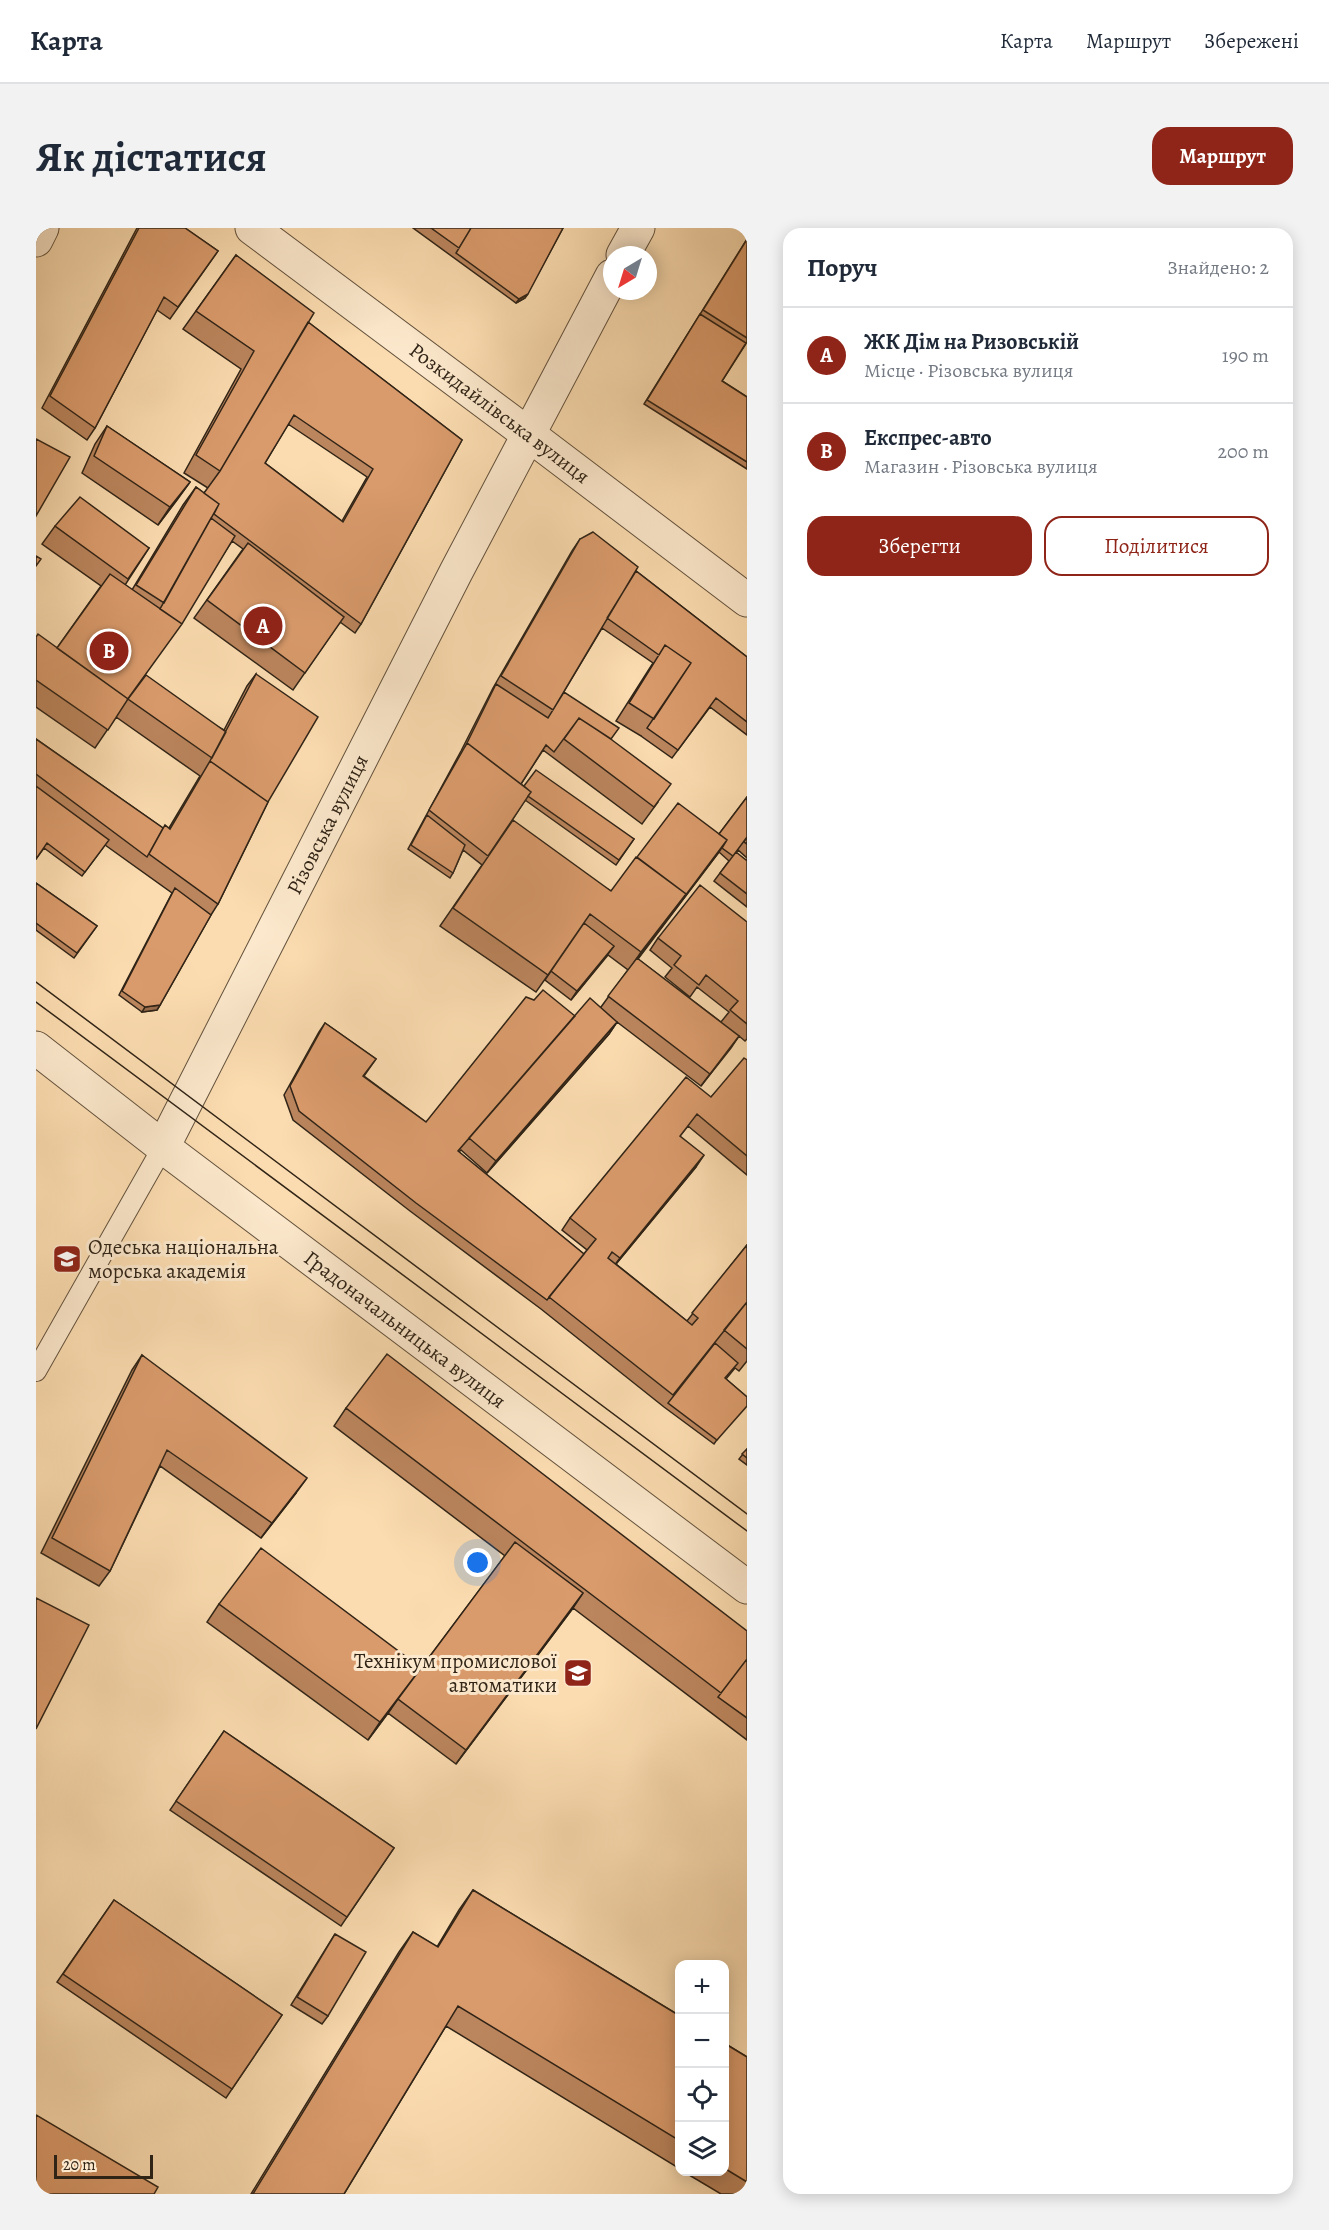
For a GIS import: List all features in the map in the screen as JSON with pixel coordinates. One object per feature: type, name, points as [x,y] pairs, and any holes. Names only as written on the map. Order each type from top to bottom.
[{"type":"street","points":[[36,240],[42,228]]},
{"type":"street","name":"Розкидайлівська вулиця","points":[[252,228],[747,600]]},
{"type":"street","points":[[628,246],[638,228]]},
{"type":"street","name":"Різовська вулиця","points":[[163,1147],[456,572],[603,293]]},
{"type":"street","name":"Градоначальницька вулиця","points":[[36,1048],[163,1147],[747,1587]]},
{"type":"lane","name":"Різовська вулиця","points":[[36,1371],[163,1147]]},
{"type":"building","points":[[139,228],[185,228],[218,251],[178,307],[164,297],[95,428],[50,396]]},
{"type":"building","points":[[431,228],[471,228],[459,248]]},
{"type":"building","points":[[471,228],[563,228],[528,294],[519,299],[456,253]]},
{"type":"building","points":[[747,242],[747,338],[703,310]]},
{"type":"building","points":[[236,255],[314,313],[220,471],[196,455],[254,351],[196,311]]},
{"type":"building","points":[[700,314],[746,343],[722,381],[747,397],[747,462],[647,400]]},
{"type":"building","points":[[308,322],[462,440],[361,624],[214,514],[219,504],[204,493],[220,471]],"holes":[[[294,415],[373,469],[343,522],[265,463]]]},
{"type":"building","points":[[107,426],[190,482],[170,507],[94,456]]},
{"type":"building","points":[[36,439],[70,457],[36,516]]},
{"type":"building","points":[[196,487],[219,504],[164,603],[136,585]]},
{"type":"building","points":[[80,497],[149,548],[128,579],[55,526]]},
{"type":"building","points":[[211,518],[235,536],[182,624],[160,609]]},
{"type":"building","points":[[593,532],[638,567],[553,710],[501,676],[580,539]]},
{"type":"building","points":[[248,543],[344,617],[305,673],[207,600]]},
{"type":"building","points":[[36,556],[41,559],[36,566]]},
{"type":"building","points":[[636,571],[747,657],[747,722],[716,698],[678,750],[647,728],[691,663],[665,645],[659,655],[607,618]]},
{"type":"building","points":[[110,574],[182,624],[128,699],[57,648]]},
{"type":"building","points":[[38,634],[128,699],[108,730],[36,680],[36,637]]},
{"type":"building","points":[[665,645],[691,663],[654,719],[629,703]]},
{"type":"building","points":[[256,674],[318,717],[268,802],[210,761]]},
{"type":"building","points":[[146,675],[226,732],[212,758],[128,699]]},
{"type":"building","points":[[496,684],[548,718],[564,692],[619,728],[611,739],[579,718],[554,752],[546,745],[521,784],[467,743],[465,747]]},
{"type":"building","points":[[579,718],[671,784],[654,807],[564,739]]},
{"type":"building","points":[[36,739],[163,828],[147,857],[36,774]]},
{"type":"building","points":[[467,743],[531,792],[488,856],[429,810]]},
{"type":"building","points":[[210,761],[268,802],[218,904],[149,854],[165,825],[170,829]]},
{"type":"building","points":[[536,770],[634,839],[619,860],[528,796],[531,792],[524,786]]},
{"type":"building","points":[[36,786],[109,840],[85,872],[47,843],[36,859]]},
{"type":"building","points":[[747,797],[747,837],[733,856],[722,848],[727,840],[719,834]]},
{"type":"building","points":[[678,803],[727,840],[682,900],[686,894],[637,857]]},
{"type":"building","points":[[427,815],[465,845],[453,873],[411,845]]},
{"type":"building","points":[[513,820],[611,891],[636,857],[686,894],[641,952],[590,914],[548,975],[453,908]]},
{"type":"building","points":[[736,852],[747,859],[747,894],[720,873]]},
{"type":"building","points":[[36,883],[97,926],[77,953],[36,923]]},
{"type":"building","points":[[700,885],[747,922],[747,1024],[730,1010],[738,1001],[706,975],[699,985],[674,965],[681,956],[658,938]]},
{"type":"building","points":[[175,888],[211,915],[160,1005],[145,1007],[122,991]]},
{"type":"building","points":[[584,923],[614,946],[577,991],[551,971]]},
{"type":"building","points":[[637,958],[739,1036],[710,1074],[608,996]]},
{"type":"building","points":[[543,990],[575,1016],[458,1151],[584,1254],[547,1300],[416,1203],[299,1111],[290,1086],[325,1023],[376,1059],[363,1076],[426,1122],[526,997],[534,1000]]},
{"type":"building","points":[[590,998],[617,1022],[496,1161],[469,1138]]},
{"type":"building","points":[[744,1058],[747,1060],[747,1156],[697,1114],[680,1136],[704,1155],[620,1258],[612,1252],[608,1258],[692,1325],[698,1318],[692,1313],[747,1245],[747,1302],[673,1395],[549,1297],[596,1239],[570,1218],[686,1077],[711,1097]]},
{"type":"building","points":[[747,1302],[747,1349],[724,1330]]},
{"type":"building","points":[[715,1343],[738,1363],[725,1378],[747,1397],[747,1406],[717,1440],[668,1403]]},
{"type":"building","points":[[387,1354],[747,1631],[747,1659],[721,1693],[346,1408]]},
{"type":"building","points":[[142,1355],[307,1478],[272,1523],[167,1450],[110,1571],[52,1538]]},
{"type":"building","points":[[515,1542],[583,1593],[466,1750],[398,1699]]},
{"type":"building","points":[[261,1548],[421,1668],[380,1722],[219,1604]]},
{"type":"building","points":[[36,1598],[89,1625],[36,1729]]},
{"type":"building","points":[[747,1659],[747,1718],[718,1697]]},
{"type":"building","points":[[224,1731],[394,1848],[347,1917],[176,1801]]},
{"type":"building","points":[[473,1890],[675,2013],[675,2138],[458,2006],[344,2194],[253,2194],[413,1932],[438,1947]]},
{"type":"building","points":[[114,1900],[282,2015],[232,2089],[63,1974]]},
{"type":"building","points":[[335,1934],[366,1952],[328,2016],[297,1997]]},
{"type":"building","points":[[729,2046],[747,2057],[747,2182],[729,2171]]},
{"type":"building","points":[[36,2115],[158,2187],[154,2194],[36,2194]]},
{"type":"tram line","points":[[36,982],[747,1514]]},
{"type":"tram line","points":[[36,1002],[747,1531]]},
{"type":"place","name":"ЖК Дім на Ризовській","points":[[263,626]]},
{"type":"place","name":"Експрес-авто","points":[[109,651]]},
{"type":"place","name":"Одеська національна морська академія","points":[[67,1259]]},
{"type":"place","name":"Технікум промислової автоматики","points":[[578,1673]]}]
